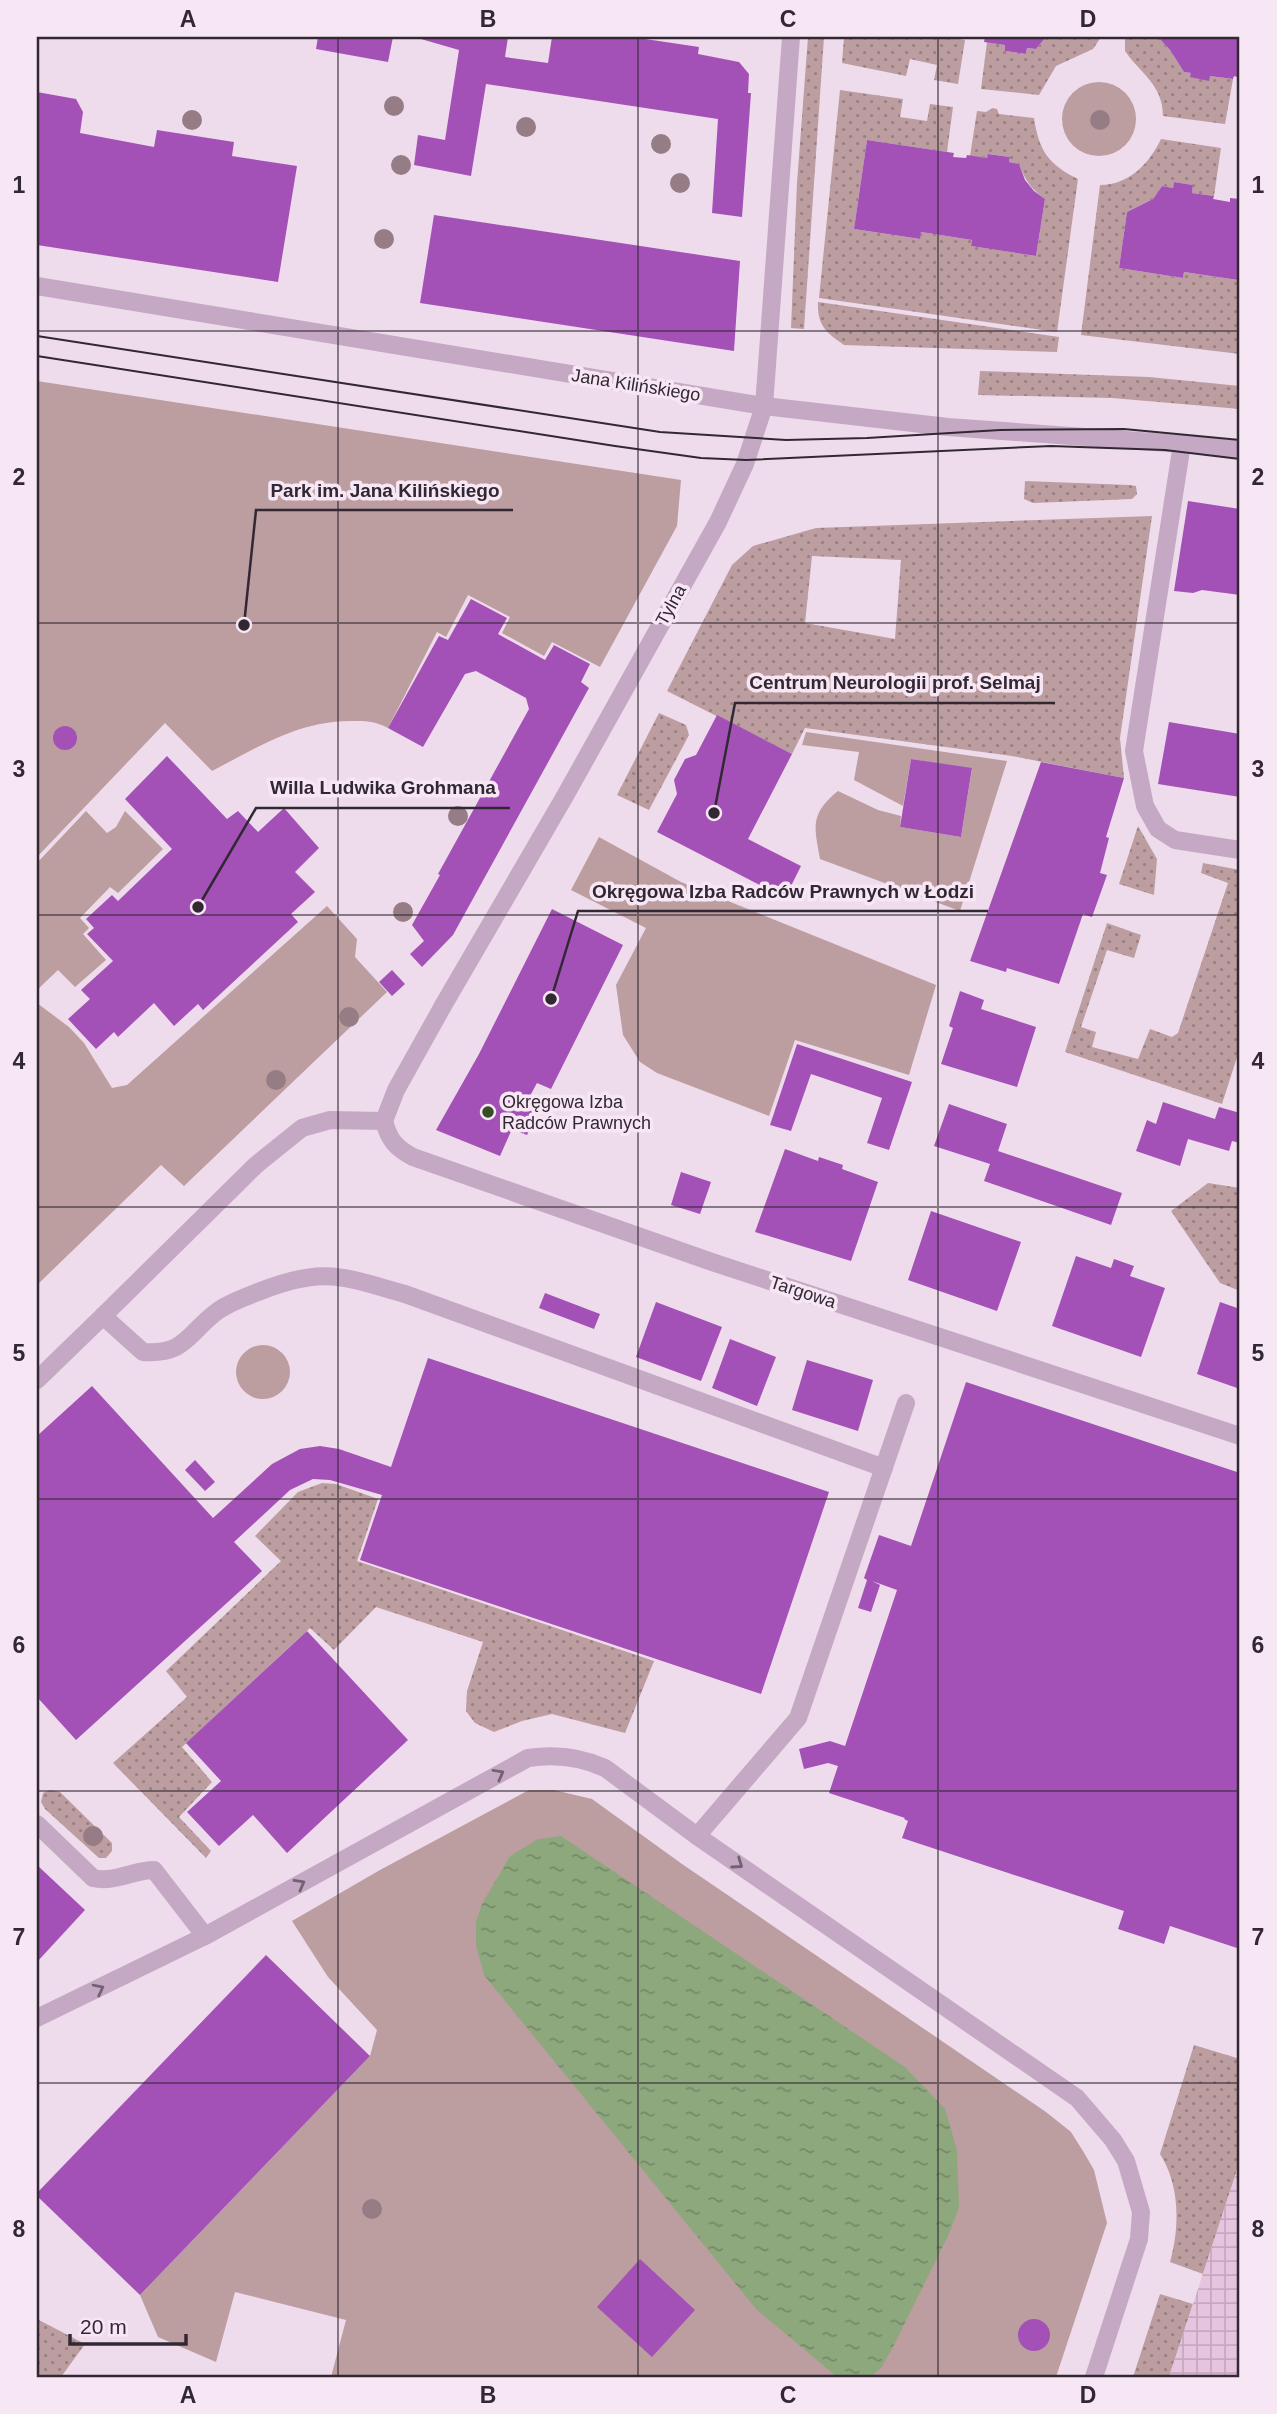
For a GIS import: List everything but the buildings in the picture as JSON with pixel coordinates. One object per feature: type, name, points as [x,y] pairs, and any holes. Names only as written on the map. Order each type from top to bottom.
[{"type":"street","name":"Tylna","points":[[384,1121],[396,1090],[718,522],[745,464],[765,406],[791,37]]},
{"type":"street","name":"Jana Kilińskiego","points":[[37,286],[765,406],[948,427],[1240,450]]},
{"type":"street","points":[[1182,444],[1134,751],[1145,806],[1158,829],[1175,840],[1240,850]]},
{"type":"street","points":[[37,1380],[256,1165],[302,1128],[330,1120],[384,1121]]},
{"type":"street","name":"Targowa","points":[[384,1121],[391,1142],[413,1157],[712,1262],[1240,1436]]},
{"type":"street","points":[[103,1316],[143,1352],[169,1352],[177,1349],[207,1320],[238,1300],[301,1277],[324,1274],[345,1277],[405,1294],[884,1468]]},
{"type":"street","points":[[697,1836],[797,1718],[906,1403]]},
{"type":"street","points":[[37,2018],[205,1936],[528,1758],[546,1755],[590,1761],[606,1768],[697,1836],[1077,2098],[1113,2140],[1126,2161],[1141,2212],[1139,2239],[1094,2377]]},
{"type":"street","points":[[37,1824],[93,1878],[105,1881],[135,1872],[154,1870],[205,1936]]},
{"type":"shaded area","points":[[808,37],[824,37],[804,329],[791,328],[797,183]]},
{"type":"shaded area","points":[[844,37],[946,37],[965,40],[958,84],[934,80],[937,65],[910,59],[906,76],[842,63]]},
{"type":"shaded area","points":[[1046,37],[1101,37],[1093,49],[1056,66],[1039,95],[981,89],[987,42],[1005,45],[1005,51],[1026,54],[1027,48],[1036,49]]},
{"type":"shaded area","points":[[1125,37],[1158,37],[1184,72],[1191,73],[1191,77],[1233,79],[1225,124],[1163,116],[1155,88],[1125,51]]},
{"type":"shaded area","points":[[1092,82],[1106,82],[1120,88],[1130,98],[1136,119],[1134,133],[1120,150],[1106,156],[1092,156],[1078,150],[1068,140],[1062,126],[1062,112],[1068,98],[1078,88]]},
{"type":"shaded area","points":[[840,90],[903,99],[900,117],[927,121],[930,104],[953,107],[947,152],[867,140],[854,229],[919,239],[921,232],[972,240],[971,246],[1036,256],[1045,199],[1029,184],[1019,164],[1009,162],[1010,157],[989,154],[987,158],[970,156],[977,111],[986,112],[993,108],[997,109],[999,114],[1034,118],[1042,148],[1052,162],[1078,179],[1057,332],[819,298]]},
{"type":"shaded area","points":[[1161,139],[1221,148],[1214,196],[1192,193],[1193,185],[1174,182],[1173,188],[1162,186],[1153,199],[1127,212],[1119,268],[1183,278],[1184,272],[1238,280],[1240,354],[1081,335],[1100,185],[1120,181],[1137,171]]},
{"type":"shaded area","points":[[818,302],[1059,337],[1057,352],[844,345],[824,328],[819,317]]},
{"type":"shaded area","points":[[980,371],[1149,377],[1240,386],[1240,409],[1112,398],[978,395]]},
{"type":"shaded area","points":[[37,381],[681,480],[677,526],[600,667],[552,642],[544,656],[502,633],[510,617],[468,595],[446,637],[437,632],[388,728],[365,721],[317,724],[264,744],[212,771],[165,723],[37,857]]},
{"type":"shaded area","points":[[1025,481],[1129,485],[1136,486],[1137,494],[1132,499],[1033,503],[1024,499]]},
{"type":"shaded area","points":[[1152,516],[1120,738],[1124,778],[1012,756],[805,728],[792,754],[667,691],[732,565],[753,546],[816,528]],"holes":[[[812,556],[901,560],[895,639],[805,623]]]},
{"type":"shaded area","points":[[659,713],[686,725],[689,735],[649,810],[617,795]]},
{"type":"shaded area","points":[[806,732],[1007,761],[960,911],[820,859],[816,821],[823,807],[838,791],[878,810],[901,816],[900,827],[961,837],[972,769],[911,759],[903,806],[854,780],[859,752],[802,745]]},
{"type":"shaded area","points":[[86,811],[107,833],[116,827],[125,811],[163,849],[118,893],[110,887],[80,918],[89,928],[83,934],[106,960],[75,987],[58,970],[37,990],[37,863]]},
{"type":"shaded area","points":[[1138,826],[1157,859],[1154,895],[1119,884]]},
{"type":"shaded area","points":[[599,837],[681,882],[936,985],[909,1075],[795,1040],[769,1116],[657,1073],[640,1062],[623,1035],[616,985],[646,928],[571,890]]},
{"type":"shaded area","points":[[1203,863],[1240,870],[1240,1048],[1222,1104],[1065,1052],[1107,923],[1141,935],[1134,958],[1107,950],[1081,1027],[1096,1032],[1092,1047],[1138,1059],[1150,1029],[1172,1037],[1178,1033],[1228,883],[1201,873]]},
{"type":"shaded area","points":[[327,906],[357,939],[355,957],[387,992],[184,1186],[161,1165],[37,1285],[37,1003],[69,1027],[84,1043],[112,1088],[127,1085]]},
{"type":"shaded area","points":[[1208,1183],[1240,1188],[1240,1291],[1220,1283],[1171,1211]]},
{"type":"shaded area","points":[[263,1345],[282,1353],[290,1372],[282,1391],[263,1399],[244,1391],[236,1372],[244,1353]]},
{"type":"shaded area","points":[[322,1483],[336,1484],[378,1499],[357,1561],[654,1661],[625,1733],[552,1714],[522,1721],[494,1732],[475,1723],[466,1711],[467,1691],[483,1642],[376,1607],[334,1650],[310,1628],[182,1747],[212,1782],[179,1817],[211,1851],[206,1858],[113,1763],[187,1697],[166,1671],[281,1561],[255,1536],[298,1492]]},
{"type":"shaded area","points":[[50,1790],[60,1792],[112,1843],[112,1851],[106,1858],[99,1858],[45,1809],[41,1802],[43,1793]]},
{"type":"shaded area","points":[[529,1790],[554,1790],[592,1799],[682,1864],[1046,2112],[1071,2132],[1094,2170],[1107,2223],[1056,2377],[331,2377],[346,2320],[235,2292],[216,2362],[158,2337],[140,2295],[370,2056],[377,2030],[328,1977],[292,1921]]},
{"type":"shaded area","points":[[1194,2045],[1240,2059],[1240,2161],[1203,2274],[1170,2262],[1177,2221],[1175,2193],[1167,2166],[1160,2154]]},
{"type":"shaded area","points":[[1240,2161],[1237,2184],[1240,2185],[1240,2377],[1169,2377]]},
{"type":"shaded area","points":[[1160,2294],[1193,2304],[1169,2377],[1133,2377]]},
{"type":"shaded area","points":[[37,2319],[85,2344],[61,2377],[37,2377]]},
{"type":"water","points":[[561,1836],[905,2067],[945,2109],[957,2150],[959,2208],[893,2347],[881,2368],[871,2377],[837,2377],[756,2309],[484,1975],[476,1945],[476,1922],[482,1904],[510,1856],[538,1839]]},
{"type":"tram line","points":[[37,336],[660,432],[786,440],[1000,430],[1124,429],[1240,440]]},
{"type":"tram line","points":[[37,356],[701,458],[746,460],[1051,446],[1165,450],[1240,459]]},
{"type":"place","name":"Park im. Jana Kilińskiego","points":[[244,625]]},
{"type":"place","name":"Centrum Neurologii prof. Selmaj","points":[[714,813]]},
{"type":"place","name":"Willa Ludwika Grohmana","points":[[198,907]]},
{"type":"place","name":"Okręgowa Izba Radców Prawnych w Łodzi","points":[[551,999]]},
{"type":"place","name":"Okręgowa Izba Radców Prawnych","points":[[488,1112]]}]
